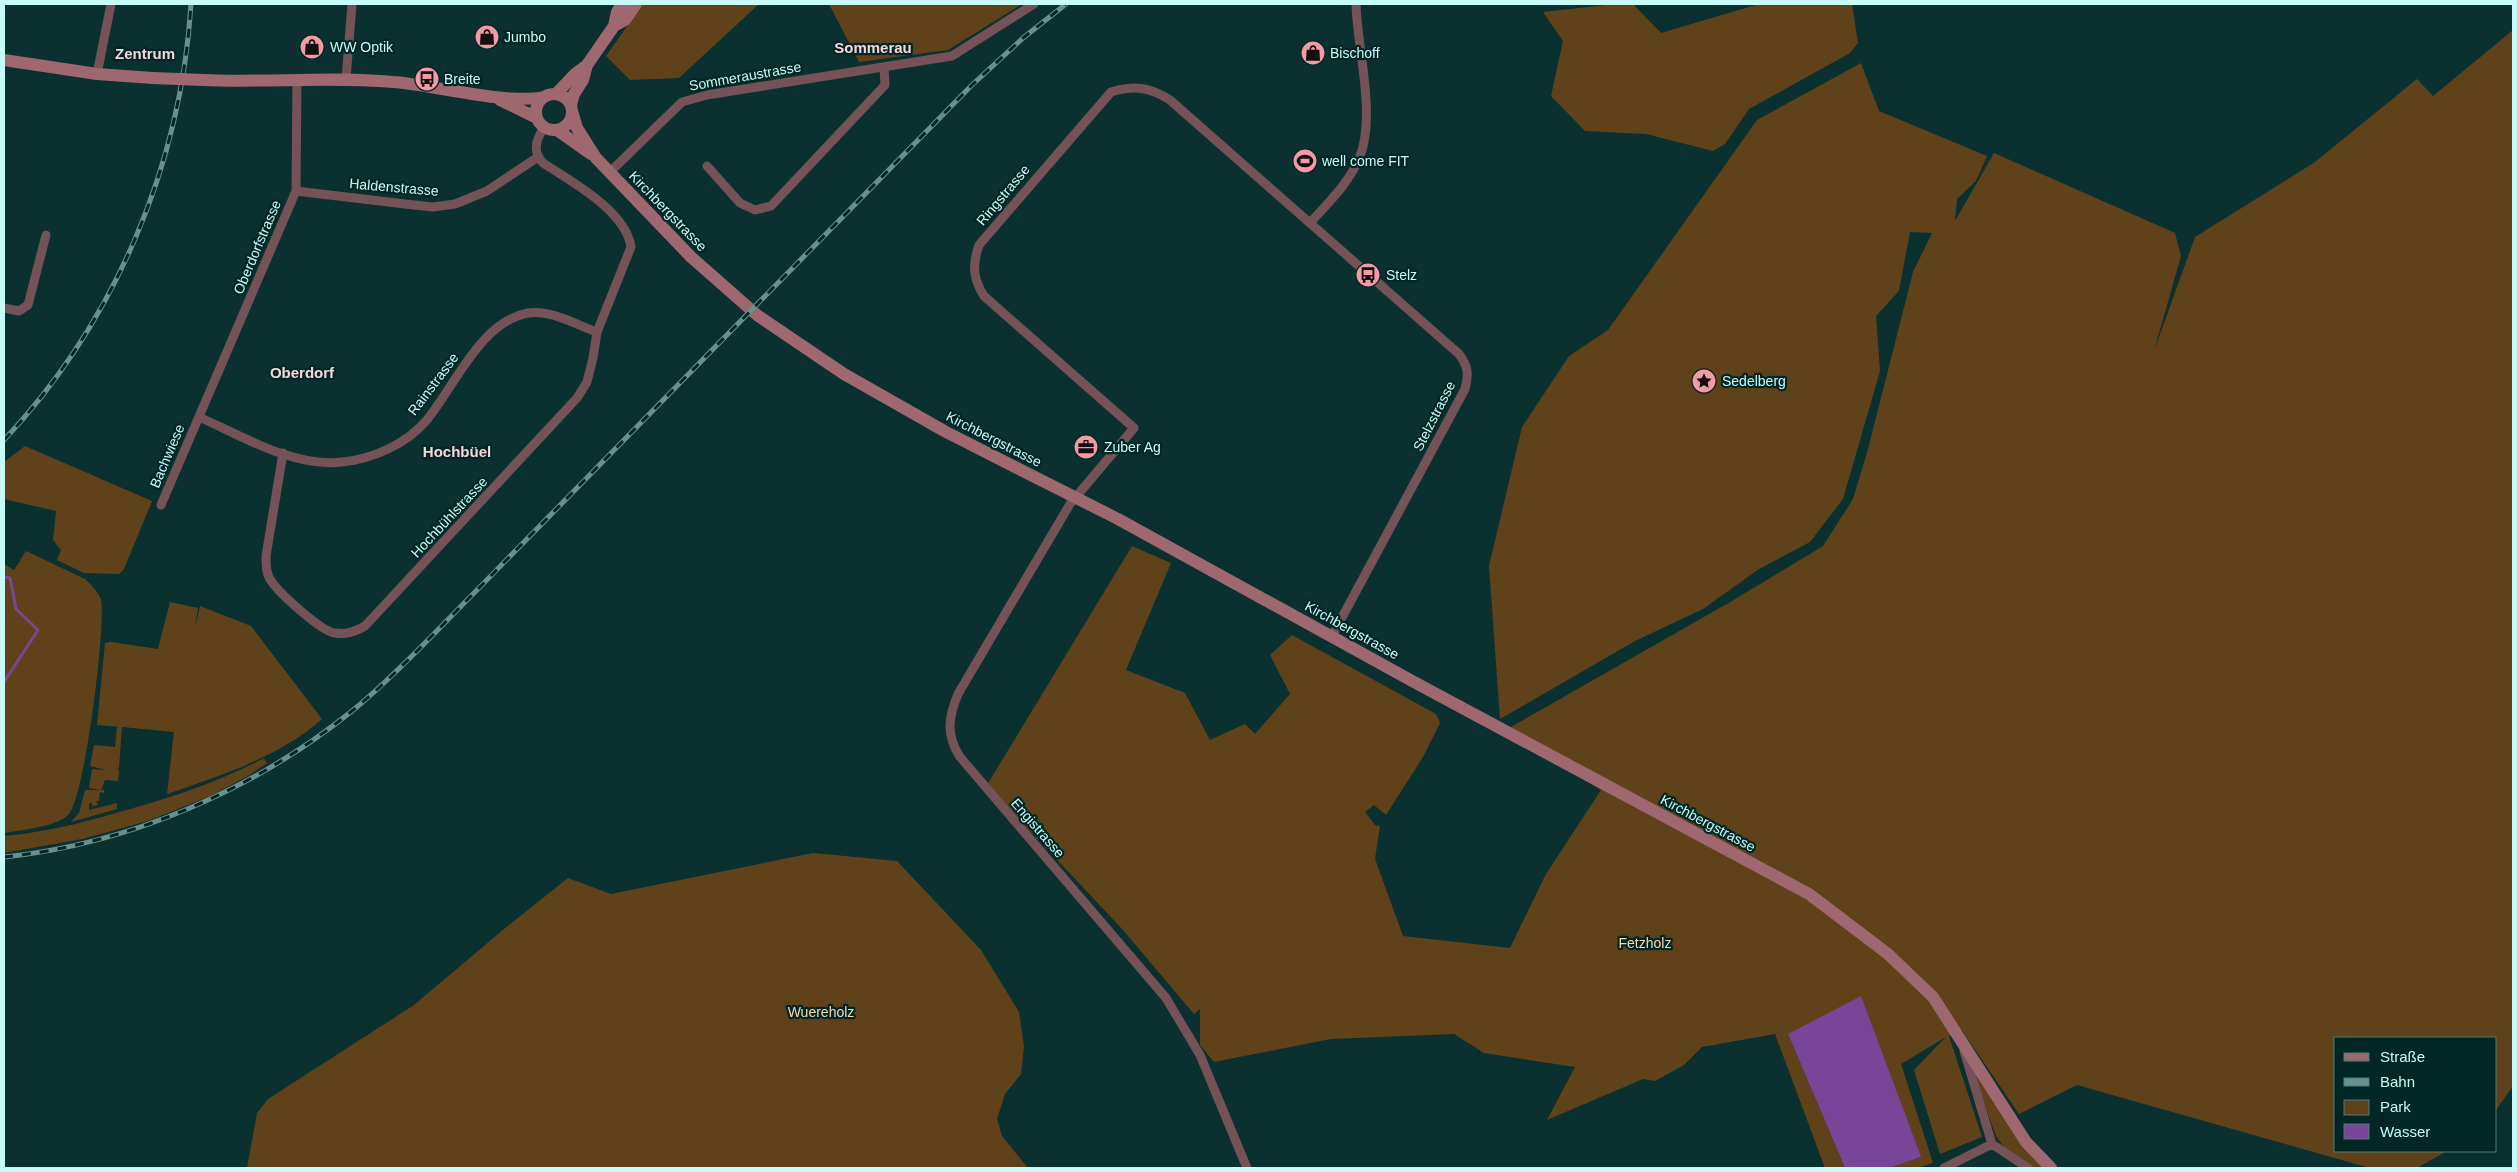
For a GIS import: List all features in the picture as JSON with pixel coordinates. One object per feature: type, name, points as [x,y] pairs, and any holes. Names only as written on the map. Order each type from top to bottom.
[{"type":"main road","points":[[587,65],[583,80],[574,94],[566,125],[546,125],[537,106],[587,65],[614,26],[617,12],[622,4]]},
{"type":"main road","points":[[614,26],[625,20],[636,4]]},
{"type":"main road","points":[[4,60],[97,74],[153,78],[203,80],[346,79],[424,85],[491,96],[535,99],[550,95],[565,98],[571,108]]},
{"type":"main road","name":"Kirchbergstrasse","points":[[491,96],[532,113],[546,125],[596,158]]},
{"type":"main road","name":"Kirchbergstrasse","points":[[571,108],[577,128],[596,158],[665,230],[716,280],[757,314],[812,353],[877,394],[1075,496],[1504,731],[1809,894],[1861,932],[1912,975],[1933,997],[2026,1142],[2051,1168]]},
{"type":"street","points":[[97,74],[111,4]]},
{"type":"street","points":[[346,79],[352,4]]},
{"type":"street","name":"Sommeraustrasse","points":[[609,173],[682,102],[707,95],[952,56],[1034,4]]},
{"type":"street","points":[[1310,223],[1349,177],[1359,158],[1364,139],[1366,126],[1363,61],[1356,4]]},
{"type":"street","points":[[707,166],[740,203],[755,210],[771,206],[885,85],[884,67]]},
{"type":"street","name":"Oberdorfstrasse","points":[[199,417],[296,191],[297,79]]},
{"type":"street","name":"Ringstrasse","points":[[1075,496],[1134,428],[984,296],[976,285],[973,261],[979,245],[1095,109],[1111,92],[1138,86],[1155,91],[1170,100],[1310,223]]},
{"type":"street","points":[[538,157],[537,142],[546,125]]},
{"type":"street","name":"Haldenstrasse","points":[[296,191],[434,207],[455,204],[487,191],[538,157]]},
{"type":"street","name":"Hochbühlstrasse","points":[[283,453],[266,556],[269,576],[272,582],[317,625],[334,633],[354,632],[365,626],[577,398],[587,382],[597,332],[629,256],[630,236],[625,228],[595,199],[543,164],[538,157]]},
{"type":"street","name":"Stelzstrasse","points":[[1310,223],[1459,354],[1467,365],[1468,376],[1465,389],[1332,636]]},
{"type":"street","points":[[4,308],[19,311],[28,305],[46,235]]},
{"type":"street","name":"Rainstrasse","points":[[199,417],[283,453],[312,461],[341,463],[371,456],[401,442],[425,422],[488,334],[512,318],[529,313],[545,313],[597,332]]},
{"type":"street","name":"Bachwiese","points":[[161,505],[199,417]]},
{"type":"street","name":"Engistrasse","points":[[1075,496],[958,694],[950,714],[948,730],[953,747],[960,758],[1166,998],[1200,1055],[1246,1168]]},
{"type":"street","points":[[1961,1039],[1992,1144],[2028,1168]]},
{"type":"street","points":[[1944,1168],[1992,1144]]},
{"type":"green space","points":[[643,4],[759,4],[679,78],[630,80],[606,56]]},
{"type":"green space","points":[[829,4],[1022,4],[948,50],[859,62]]},
{"type":"green space","points":[[1615,4],[1633,4],[1661,33],[1759,4],[1852,4],[1858,43],[1850,53],[1749,109],[1725,144],[1713,151],[1646,134],[1585,131],[1551,96],[1563,41],[1543,12]]},
{"type":"green space","name":"Fetzholz","points":[[2513,30],[2513,1086],[2497,1109],[2497,1037],[2334,1037],[2334,1152],[2445,1152],[2417,1168],[2370,1168],[2077,1085],[2019,1114],[1961,1029],[1949,1036],[1982,1137],[1940,1154],[1914,1070],[1946,1037],[1901,1064],[1933,1163],[1918,1168],[1889,1168],[1921,1157],[1788,1034],[1845,1168],[1825,1168],[1775,1034],[1702,1047],[1684,1065],[1655,1081],[1643,1079],[1547,1120],[1575,1067],[1484,1053],[1454,1034],[1331,1039],[1214,1062],[1200,1045],[1200,1009],[1194,1014],[1123,930],[987,785],[1132,546],[1171,563],[1126,670],[1185,693],[1210,740],[1245,724],[1255,734],[1290,694],[1270,655],[1292,635],[1436,714],[1440,723],[1423,757],[1386,815],[1374,805],[1365,812],[1375,825],[1380,826],[1375,859],[1403,936],[1510,948],[1546,874],[1601,790],[1504,731],[1732,601],[1823,546],[1853,499],[1868,449],[1913,272],[1932,233],[1910,232],[1899,291],[1876,316],[1880,371],[1843,499],[1810,542],[1759,569],[1703,609],[1635,641],[1500,719],[1489,566],[1522,427],[1569,356],[1608,330],[1757,120],[1861,63],[1879,111],[1987,156],[1976,181],[1957,199],[1955,221],[1994,153],[2175,233],[2181,256],[2154,351],[2195,237],[2315,162],[2417,79],[2433,96]]},
{"type":"green space","points":[[25,446],[152,501],[124,569],[119,574],[84,573],[57,560],[61,550],[53,540],[56,511],[4,499],[4,462]]},
{"type":"green space","points":[[26,551],[85,579],[94,588],[101,600],[100,642],[93,710],[87,745],[75,800],[69,814],[48,825],[4,833],[4,669],[6,667],[4,668],[4,564],[14,570]]},
{"type":"green space","points":[[170,602],[198,608],[195,628],[200,606],[251,626],[322,719],[268,755],[167,794],[174,732],[122,727],[119,768],[117,769],[119,770],[118,781],[105,780],[101,790],[104,790],[104,793],[100,792],[99,801],[96,801],[98,805],[92,806],[92,802],[89,804],[89,810],[117,803],[117,809],[71,822],[79,813],[85,790],[100,790],[89,788],[92,769],[106,770],[90,766],[94,745],[115,747],[117,727],[120,727],[97,725],[105,643],[111,642],[158,649]]},
{"type":"green space","points":[[264,758],[267,763],[248,776],[210,796],[148,821],[82,839],[4,853],[4,836],[88,821],[137,807],[202,786]]},
{"type":"green space","name":"Wuereholz","points":[[813,853],[897,861],[981,950],[1019,1012],[1024,1047],[1021,1074],[1005,1094],[997,1119],[1002,1136],[1028,1168],[247,1168],[257,1113],[268,1099],[414,1005],[568,878],[611,894]]},
{"type":"green space","points":[[1969,1062],[2044,1168],[2033,1168],[2004,1147],[1996,1136]]},
{"type":"water","points":[[1861,996],[1921,1157],[1889,1168],[1845,1168],[1788,1034]]},
{"type":"waterway","points":[[4,577],[10,578],[16,609],[38,630],[4,682]]},
{"type":"railway","points":[[4,440],[43,394],[79,345],[109,293],[135,238],[157,182],[173,123],[185,64],[191,4]]},
{"type":"railway","points":[[4,857],[51,850],[97,840],[143,826],[188,809],[274,765],[352,711],[380,687],[424,644],[972,85],[1023,38],[1066,4]]},
{"type":"place","name":"Jumbo","points":[[487,37]]},
{"type":"place","name":"WW Optik","points":[[312,47]]},
{"type":"place","name":"Bischoff","points":[[1313,53]]},
{"type":"place","name":"Breite","points":[[427,79]]},
{"type":"place","name":"well come FIT","points":[[1305,161]]},
{"type":"place","name":"Stelz","points":[[1368,275]]},
{"type":"place","name":"Sedelberg","points":[[1704,381]]},
{"type":"place","name":"Zuber Ag","points":[[1086,447]]},
{"type":"district","name":"Sommerau","points":[[873,47]]},
{"type":"district","name":"Zentrum","points":[[145,53]]},
{"type":"district","name":"Oberdorf","points":[[302,372]]},
{"type":"district","name":"Hochbüel","points":[[457,451]]}]
